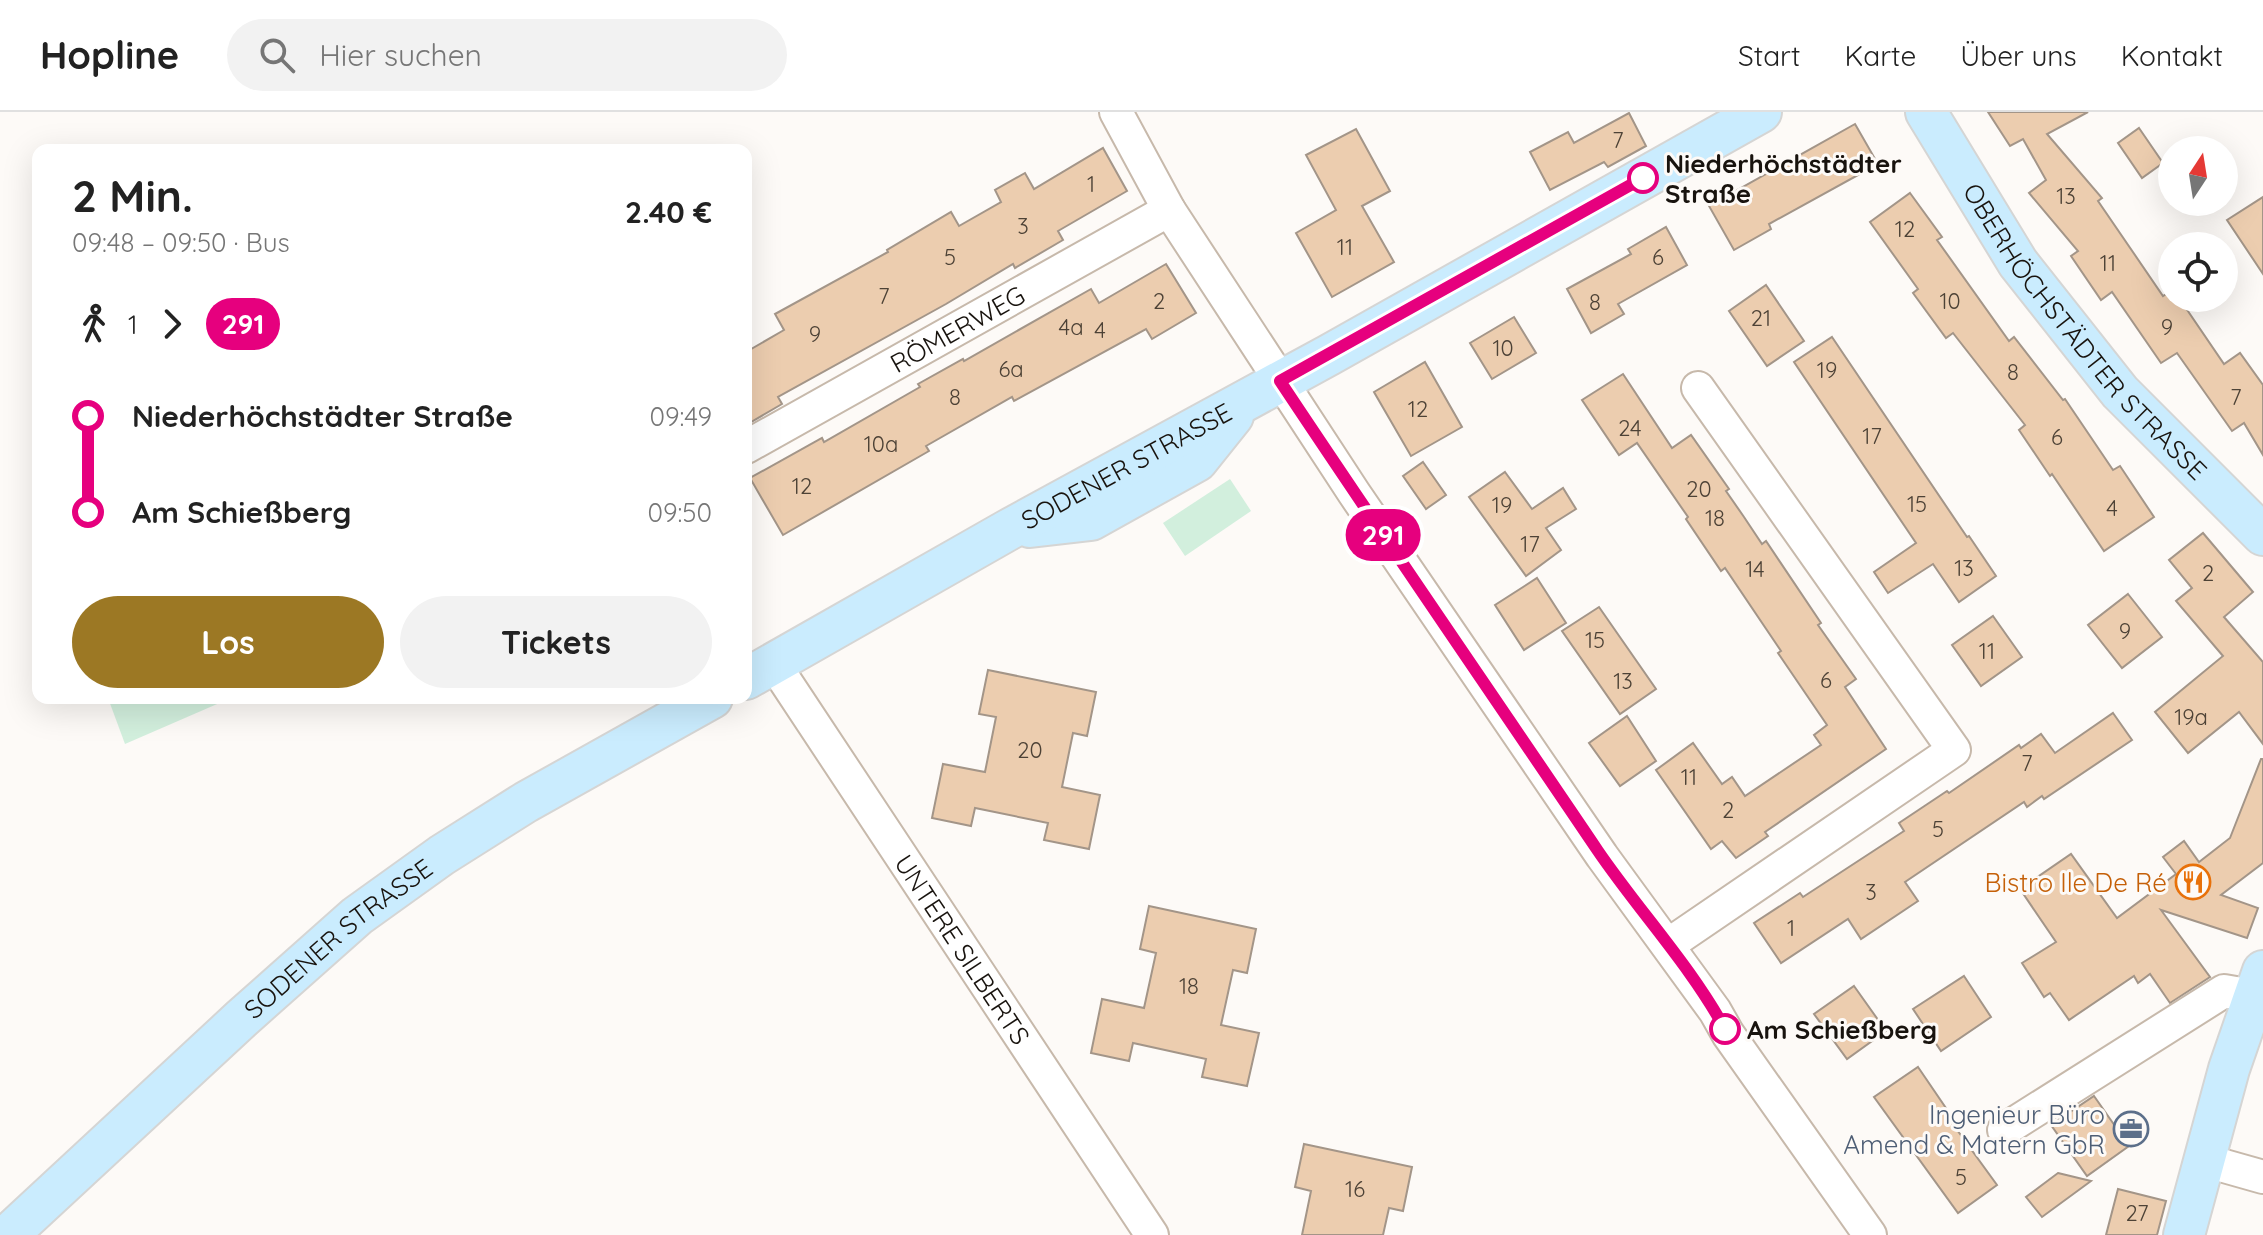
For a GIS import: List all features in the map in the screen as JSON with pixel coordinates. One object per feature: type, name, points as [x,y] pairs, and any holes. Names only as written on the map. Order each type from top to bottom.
[{"type":"main road","name":"SODENER STRASSE","points":[[760,671],[1761,112]]},
{"type":"main road","name":"OBERHÖCHSTÄDTER STRASSE","points":[[1926,112],[2018,263],[2120,392],[2263,535]]},
{"type":"main road","name":"SODENER STRASSE","points":[[8,1235],[357,916],[442,855],[526,802],[701,704]]},
{"type":"main road","points":[[2186,1234],[2203,1160],[2258,984]]},
{"type":"street","points":[[1116,112],[1169,210],[1354,493],[1602,856],[1715,1011],[1870,1235]]},
{"type":"street","name":"RÖMERWEG","points":[[752,444],[1169,210]]},
{"type":"street","points":[[1668,945],[1954,750],[1698,388]]},
{"type":"street","name":"UNTERE SILBERTS","points":[[760,671],[1152,1235]]},
{"type":"street","points":[[2004,1130],[2224,991],[2258,984]]},
{"type":"street","points":[[2203,1160],[2263,1177]]},
{"type":"green space","points":[[1230,479],[1251,511],[1185,556],[1163,523]]},
{"type":"green space","points":[[110,704],[217,704],[125,744]]},
{"type":"building","points":[[1988,112],[2088,112],[2047,134],[2102,198],[2098,201],[2158,289],[2158,312],[2189,312],[2224,364],[2240,353],[2263,385],[2263,455],[2244,423],[2232,431],[2177,353],[2161,363],[2112,292],[2101,300],[2071,256],[2078,251],[2029,193],[2046,180],[2023,139],[2010,146]]},
{"type":"building","points":[[1629,113],[1646,146],[1608,167],[1604,162],[1550,190],[1530,152],[1568,132],[1574,143]]},
{"type":"building","points":[[1855,124],[1878,164],[1769,224],[1771,229],[1734,250],[1709,206]]},
{"type":"building","points":[[2139,128],[2158,156],[2158,167],[2142,178],[2118,143]]},
{"type":"building","points":[[1356,129],[1390,191],[1362,206],[1394,262],[1332,297],[1296,233],[1336,210],[1306,155]]},
{"type":"building","points":[[1103,148],[1127,191],[1058,231],[1063,240],[1015,268],[1013,264],[778,397],[782,404],[752,422],[752,349],[784,330],[775,314],[888,252],[951,212],[959,226],[1001,202],[995,190],[1025,173],[1034,189]]},
{"type":"building","points":[[1910,193],[1942,237],[1937,240],[2009,341],[2014,337],[2065,399],[2113,470],[2120,466],[2154,517],[2104,551],[2019,430],[2025,425],[1953,333],[1946,338],[1913,293],[1918,289],[1870,222]]},
{"type":"building","points":[[2263,197],[2263,274],[2238,232],[2227,220],[2238,216],[2238,213]]},
{"type":"building","points":[[1666,227],[1687,265],[1618,304],[1624,314],[1591,333],[1567,289],[1631,254],[1628,249]]},
{"type":"building","points":[[1166,264],[1196,313],[1152,339],[1146,329],[1014,401],[1012,397],[926,446],[929,451],[783,535],[752,477],[822,438],[824,442],[920,387],[918,384],[1091,289],[1099,303]]},
{"type":"building","points":[[1766,285],[1804,341],[1767,366],[1729,311]]},
{"type":"building","points":[[1514,317],[1536,353],[1492,379],[1470,343]]},
{"type":"building","points":[[1832,337],[1996,576],[1959,602],[1933,564],[1888,593],[1874,572],[1916,543],[1794,362]]},
{"type":"building","points":[[1425,362],[1462,427],[1411,456],[1374,392]]},
{"type":"building","points":[[1623,374],[1672,448],[1691,435],[1762,544],[1766,541],[1856,679],[1845,687],[1886,749],[1765,832],[1768,836],[1736,858],[1722,841],[1711,849],[1656,770],[1693,743],[1722,784],[1732,777],[1745,796],[1821,745],[1814,735],[1827,725],[1778,653],[1781,651],[1725,568],[1721,571],[1637,443],[1619,455],[1582,400]]},
{"type":"building","points":[[1423,462],[1446,495],[1426,509],[1403,476]]},
{"type":"building","points":[[1505,472],[1532,509],[1563,488],[1576,509],[1546,528],[1561,550],[1526,576],[1469,497]]},
{"type":"building","points":[[2203,533],[2253,592],[2224,617],[2263,662],[2263,744],[2239,712],[2188,753],[2155,712],[2223,656],[2176,601],[2192,588],[2169,560]]},
{"type":"building","points":[[1537,578],[1566,623],[1524,650],[1495,605]]},
{"type":"building","points":[[2128,594],[2162,637],[2122,668],[2088,625]]},
{"type":"building","points":[[1599,607],[1656,689],[1620,714],[1562,631]]},
{"type":"building","points":[[1993,616],[2022,657],[1981,686],[1952,645]]},
{"type":"building","points":[[988,670],[1096,692],[1087,736],[1073,733],[1062,787],[1100,795],[1089,849],[1044,840],[1048,823],[975,808],[971,826],[932,818],[943,764],[985,772],[996,717],[979,714]]},
{"type":"building","points":[[2113,713],[2132,740],[2044,799],[2042,796],[2027,807],[2024,802],[1905,882],[1918,901],[1861,939],[1848,919],[1781,963],[1754,923],[1800,893],[1803,897],[1904,831],[1899,823],[2019,745],[2021,748],[2041,734],[2055,753]]},
{"type":"building","points":[[1627,716],[1656,761],[1620,786],[1589,743]]},
{"type":"building","points":[[2261,759],[2263,863],[2221,895],[2258,908],[2247,938],[2161,910],[2210,977],[2170,1003],[2150,974],[2138,983],[2134,976],[2069,1020],[2050,993],[2044,997],[2022,963],[2056,942],[2020,889],[2071,854],[2117,918],[2176,874],[2163,857],[2184,841],[2199,862],[2230,838]]},
{"type":"building","points":[[1149,906],[1256,929],[1247,973],[1233,970],[1221,1025],[1259,1033],[1247,1086],[1202,1077],[1206,1059],[1133,1043],[1129,1061],[1091,1053],[1102,999],[1144,1008],[1156,953],[1140,949]]},
{"type":"building","points":[[1964,976],[1991,1017],[1941,1051],[1913,1009]]},
{"type":"building","points":[[1854,986],[1886,1031],[1847,1059],[1814,1014]]},
{"type":"building","points":[[1918,1067],[1950,1114],[1947,1116],[1997,1185],[1958,1213],[1874,1097]]},
{"type":"building","points":[[2094,1096],[2129,1146],[2087,1176],[2051,1125]]},
{"type":"building","points":[[1304,1144],[1412,1167],[1403,1211],[1389,1208],[1383,1235],[1302,1235],[1311,1191],[1295,1187]]},
{"type":"building","points":[[2058,1173],[2091,1181],[2042,1217],[2026,1197]]},
{"type":"building","points":[[2118,1189],[2166,1201],[2157,1235],[2106,1235]]},
{"type":"bus line","name":"291","points":[[1643,178],[1280,381],[1602,856],[1663,937],[1725,1029]]},
{"type":"place","name":"Niederhöchstädter Straße","points":[[1643,178]]},
{"type":"place","name":"Bistro Ile De Ré","points":[[2193,882]]},
{"type":"place","name":"Am Schießberg","points":[[1725,1029]]},
{"type":"place","name":"Ingenieur Büro Amend & Matern GbR","points":[[2131,1129]]}]
